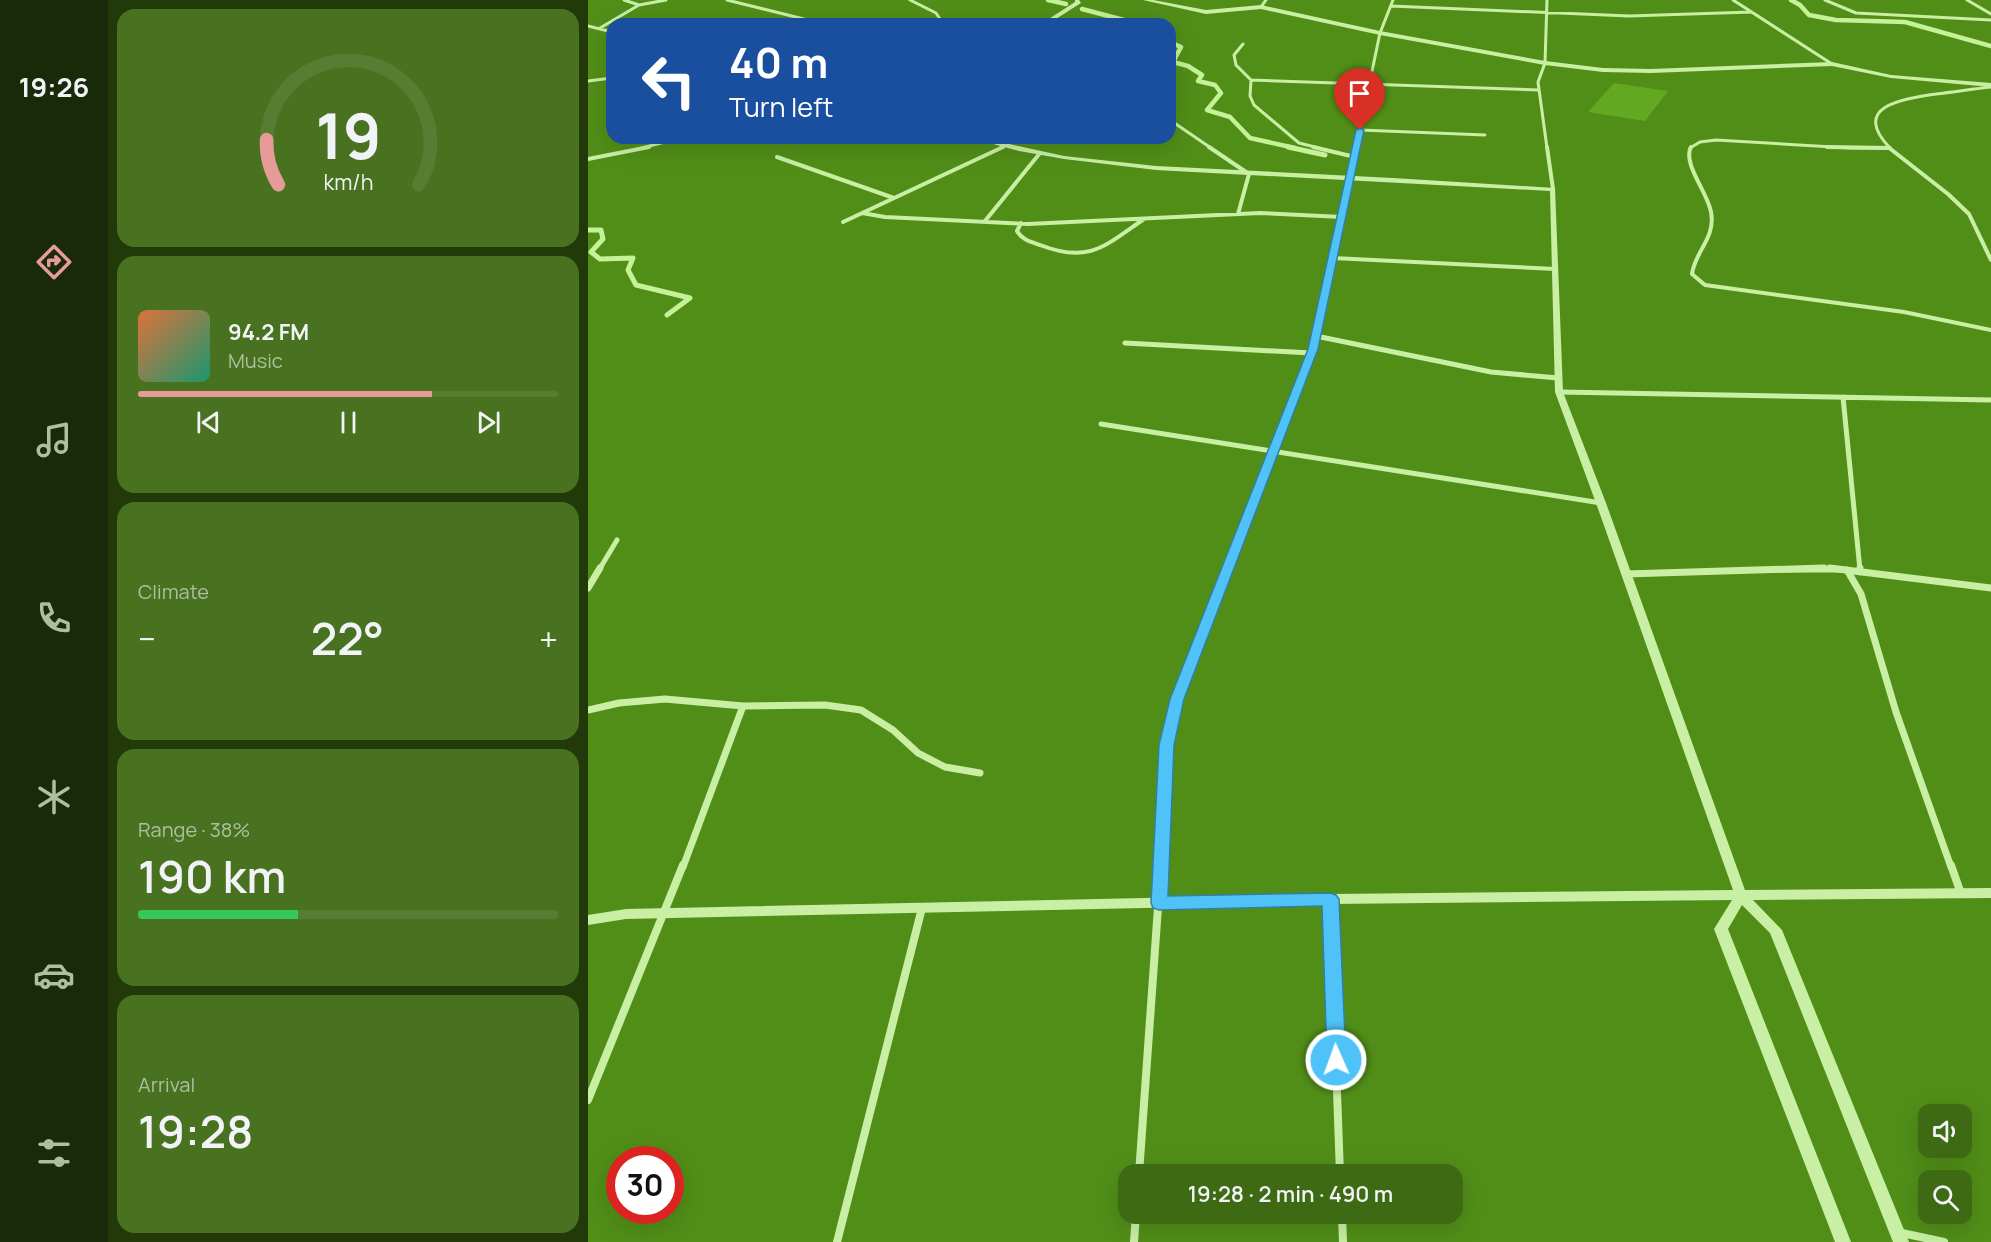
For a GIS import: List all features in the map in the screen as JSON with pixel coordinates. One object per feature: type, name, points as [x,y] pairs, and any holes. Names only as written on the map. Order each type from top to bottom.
[{"type":"street","points":[[624,0],[639,5]]},
{"type":"street","points":[[617,18],[639,5],[666,0]]},
{"type":"street","points":[[727,0],[800,18]]},
{"type":"street","points":[[910,0],[936,13],[940,18]]},
{"type":"street","points":[[1054,18],[1072,8],[1078,3],[1077,0]]},
{"type":"street","points":[[1145,0],[1206,12],[1261,8],[1380,33],[1545,63],[1603,70],[1651,71],[1832,64]]},
{"type":"street","points":[[1261,8],[1266,0]]},
{"type":"street","points":[[1547,0],[1545,63],[1538,82],[1553,189],[1558,392],[1601,503],[1741,896],[1775,930],[1898,1237],[1944,1242]]},
{"type":"street","points":[[1733,0],[1832,64],[1923,81],[1991,86]]},
{"type":"street","points":[[1825,0],[1856,13],[1991,20]]},
{"type":"street","points":[[1967,0],[1991,14]]},
{"type":"street","points":[[1140,1164],[1159,903],[1167,745],[1177,699],[1311,353],[1351,178],[1380,33],[1392,3],[1547,14],[1629,16],[1752,12]]},
{"type":"street","points":[[600,28],[606,24]]},
{"type":"street","points":[[588,26],[606,30]]},
{"type":"street","points":[[1243,44],[1234,55],[1236,65],[1251,80],[1539,90]]},
{"type":"street","points":[[588,81],[606,79]]},
{"type":"street","points":[[1251,80],[1250,96],[1254,105],[1299,143],[1355,157]]},
{"type":"street","points":[[1991,86],[1888,104],[1875,119],[1875,128],[1879,136],[1890,148],[1969,213],[1991,260]]},
{"type":"street","points":[[1176,124],[1249,174]]},
{"type":"street","points":[[1360,130],[1485,135]]},
{"type":"street","points":[[1890,148],[1850,148],[1716,140],[1695,143],[1686,153],[1687,160],[1708,199],[1712,227],[1710,237],[1695,261],[1692,274],[1696,279],[1715,288],[1904,312],[1991,330]]},
{"type":"street","points":[[588,159],[659,144]]},
{"type":"street","points":[[996,144],[1101,163],[1249,174],[1553,189]]},
{"type":"street","points":[[843,222],[1004,146]]},
{"type":"street","points":[[985,221],[1040,153]]},
{"type":"street","points":[[777,157],[894,198]]},
{"type":"street","points":[[1238,214],[1249,174]]},
{"type":"street","points":[[862,213],[885,217],[1021,224],[1238,214],[1342,217]]},
{"type":"street","points":[[1021,224],[1017,231],[1021,238],[1066,253],[1081,254],[1094,251],[1144,219]]},
{"type":"street","points":[[1333,258],[1555,269]]},
{"type":"street","points":[[1316,336],[1491,372],[1558,378]]},
{"type":"street","points":[[1125,343],[1311,353]]},
{"type":"street","points":[[1558,392],[1991,400]]},
{"type":"street","points":[[1843,397],[1860,572]]},
{"type":"street","points":[[1101,424],[1601,503]]},
{"type":"street","points":[[588,588],[617,540]]},
{"type":"street","points":[[1626,574],[1778,568],[1847,570],[1991,588]]},
{"type":"street","points":[[1847,570],[1861,594],[1896,712],[1960,891]]},
{"type":"street","points":[[588,710],[665,699],[743,706],[825,705],[861,710],[893,730],[918,753],[945,767],[980,773]]},
{"type":"street","points":[[588,1100],[665,914],[743,706]]},
{"type":"street","points":[[588,920],[626,914],[1330,899],[1741,896],[1960,891],[1991,893]]},
{"type":"street","points":[[1741,896],[1721,929],[1843,1242]]},
{"type":"street","points":[[1330,899],[1341,1164]]},
{"type":"street","points":[[837,1242],[922,908]]},
{"type":"street","points":[[1134,1242],[1135,1224]]},
{"type":"street","points":[[1342,1224],[1343,1242]]},
{"type":"green space","points":[[1614,83],[1668,91],[1645,121],[1588,112]]},
{"type":"waterway","points":[[1048,0],[1066,4]]},
{"type":"waterway","points":[[1791,0],[1800,5],[1809,15],[1836,20],[1905,22],[1991,46]]},
{"type":"waterway","points":[[1082,9],[1116,18]]},
{"type":"waterway","points":[[1176,45],[1181,47],[1176,56]]},
{"type":"waterway","points":[[1176,63],[1188,66],[1202,75],[1198,81],[1215,85],[1221,93],[1207,110],[1230,117],[1250,138],[1295,148]]},
{"type":"waterway","points":[[1288,147],[1325,155]]},
{"type":"waterway","points":[[588,230],[601,230],[603,239],[591,252],[600,259],[633,258],[628,270],[636,285],[690,298],[667,315]]},
{"type":"route","points":[[1336,1060],[1330,899],[1159,903],[1167,745],[1177,699],[1313,349],[1360,130]]}]
